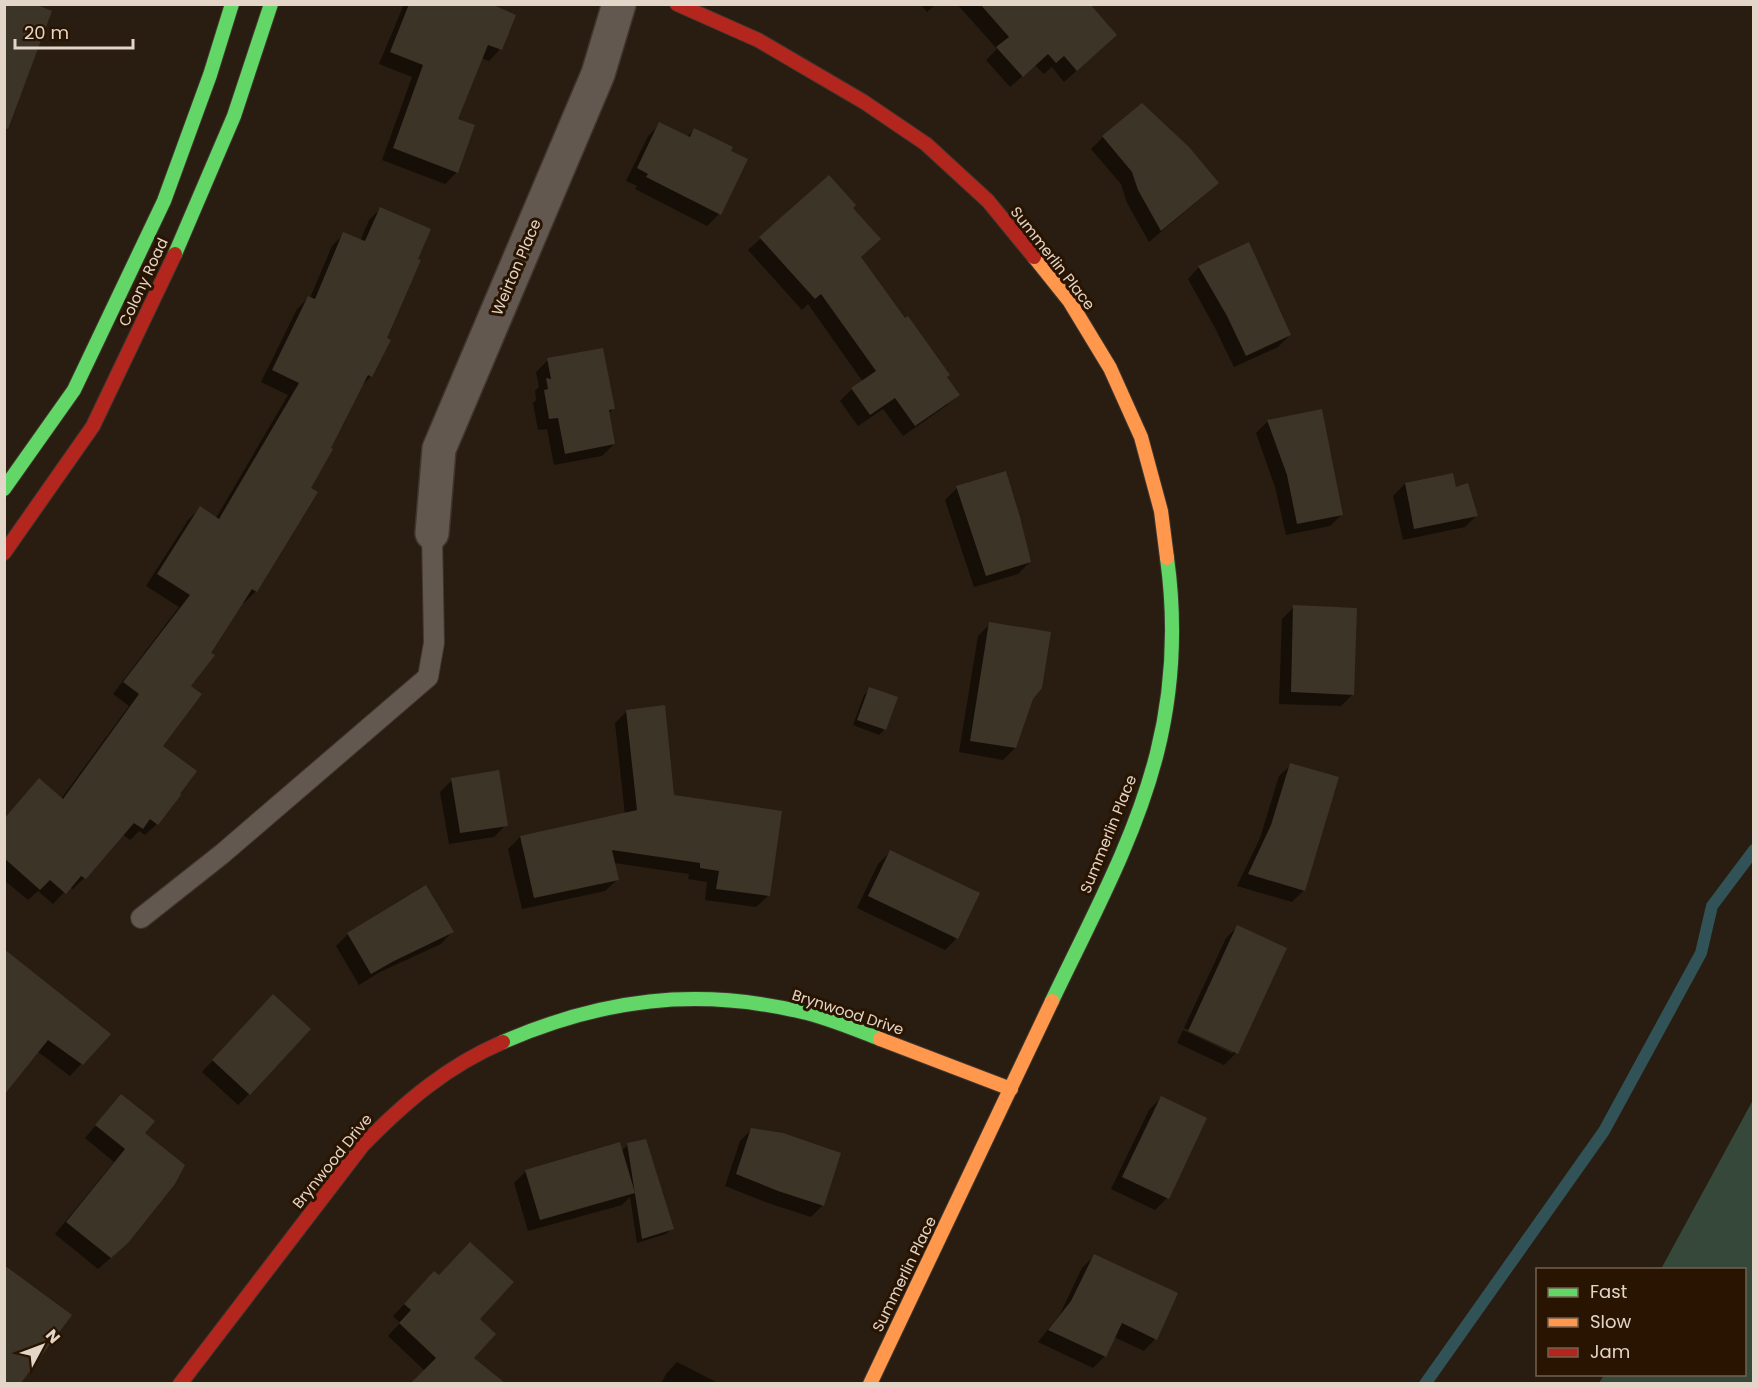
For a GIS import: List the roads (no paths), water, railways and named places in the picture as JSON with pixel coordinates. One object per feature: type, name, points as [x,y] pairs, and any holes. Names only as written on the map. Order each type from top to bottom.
[{"type":"street","name":"Colony Road","points":[[4,489],[74,390],[164,201],[210,75],[232,4]]},
{"type":"street","name":"Colony Road","points":[[4,553],[93,426],[183,237],[234,116],[271,4]]},
{"type":"street","name":"Weirton Place","points":[[432,533],[439,449],[598,74],[619,4]]},
{"type":"street","name":"Summerlin Place","points":[[677,4],[758,40],[864,102],[926,144],[988,201],[1070,302],[1110,368],[1141,437],[1161,511],[1171,588],[1173,624],[1168,698],[1159,742],[1141,804],[1115,867],[870,1383]]},
{"type":"street","name":"Brynwood Drive","points":[[180,1383],[355,1154],[377,1129],[428,1085],[484,1049],[548,1022],[615,1005],[685,998],[750,1002],[801,1012],[844,1025],[1011,1089]]},
{"type":"lane","points":[[141,918],[222,854],[428,677],[434,643],[432,533]]},
{"type":"waterway","points":[[1425,1384],[1604,1131],[1701,953],[1712,906],[1754,850]]}]
